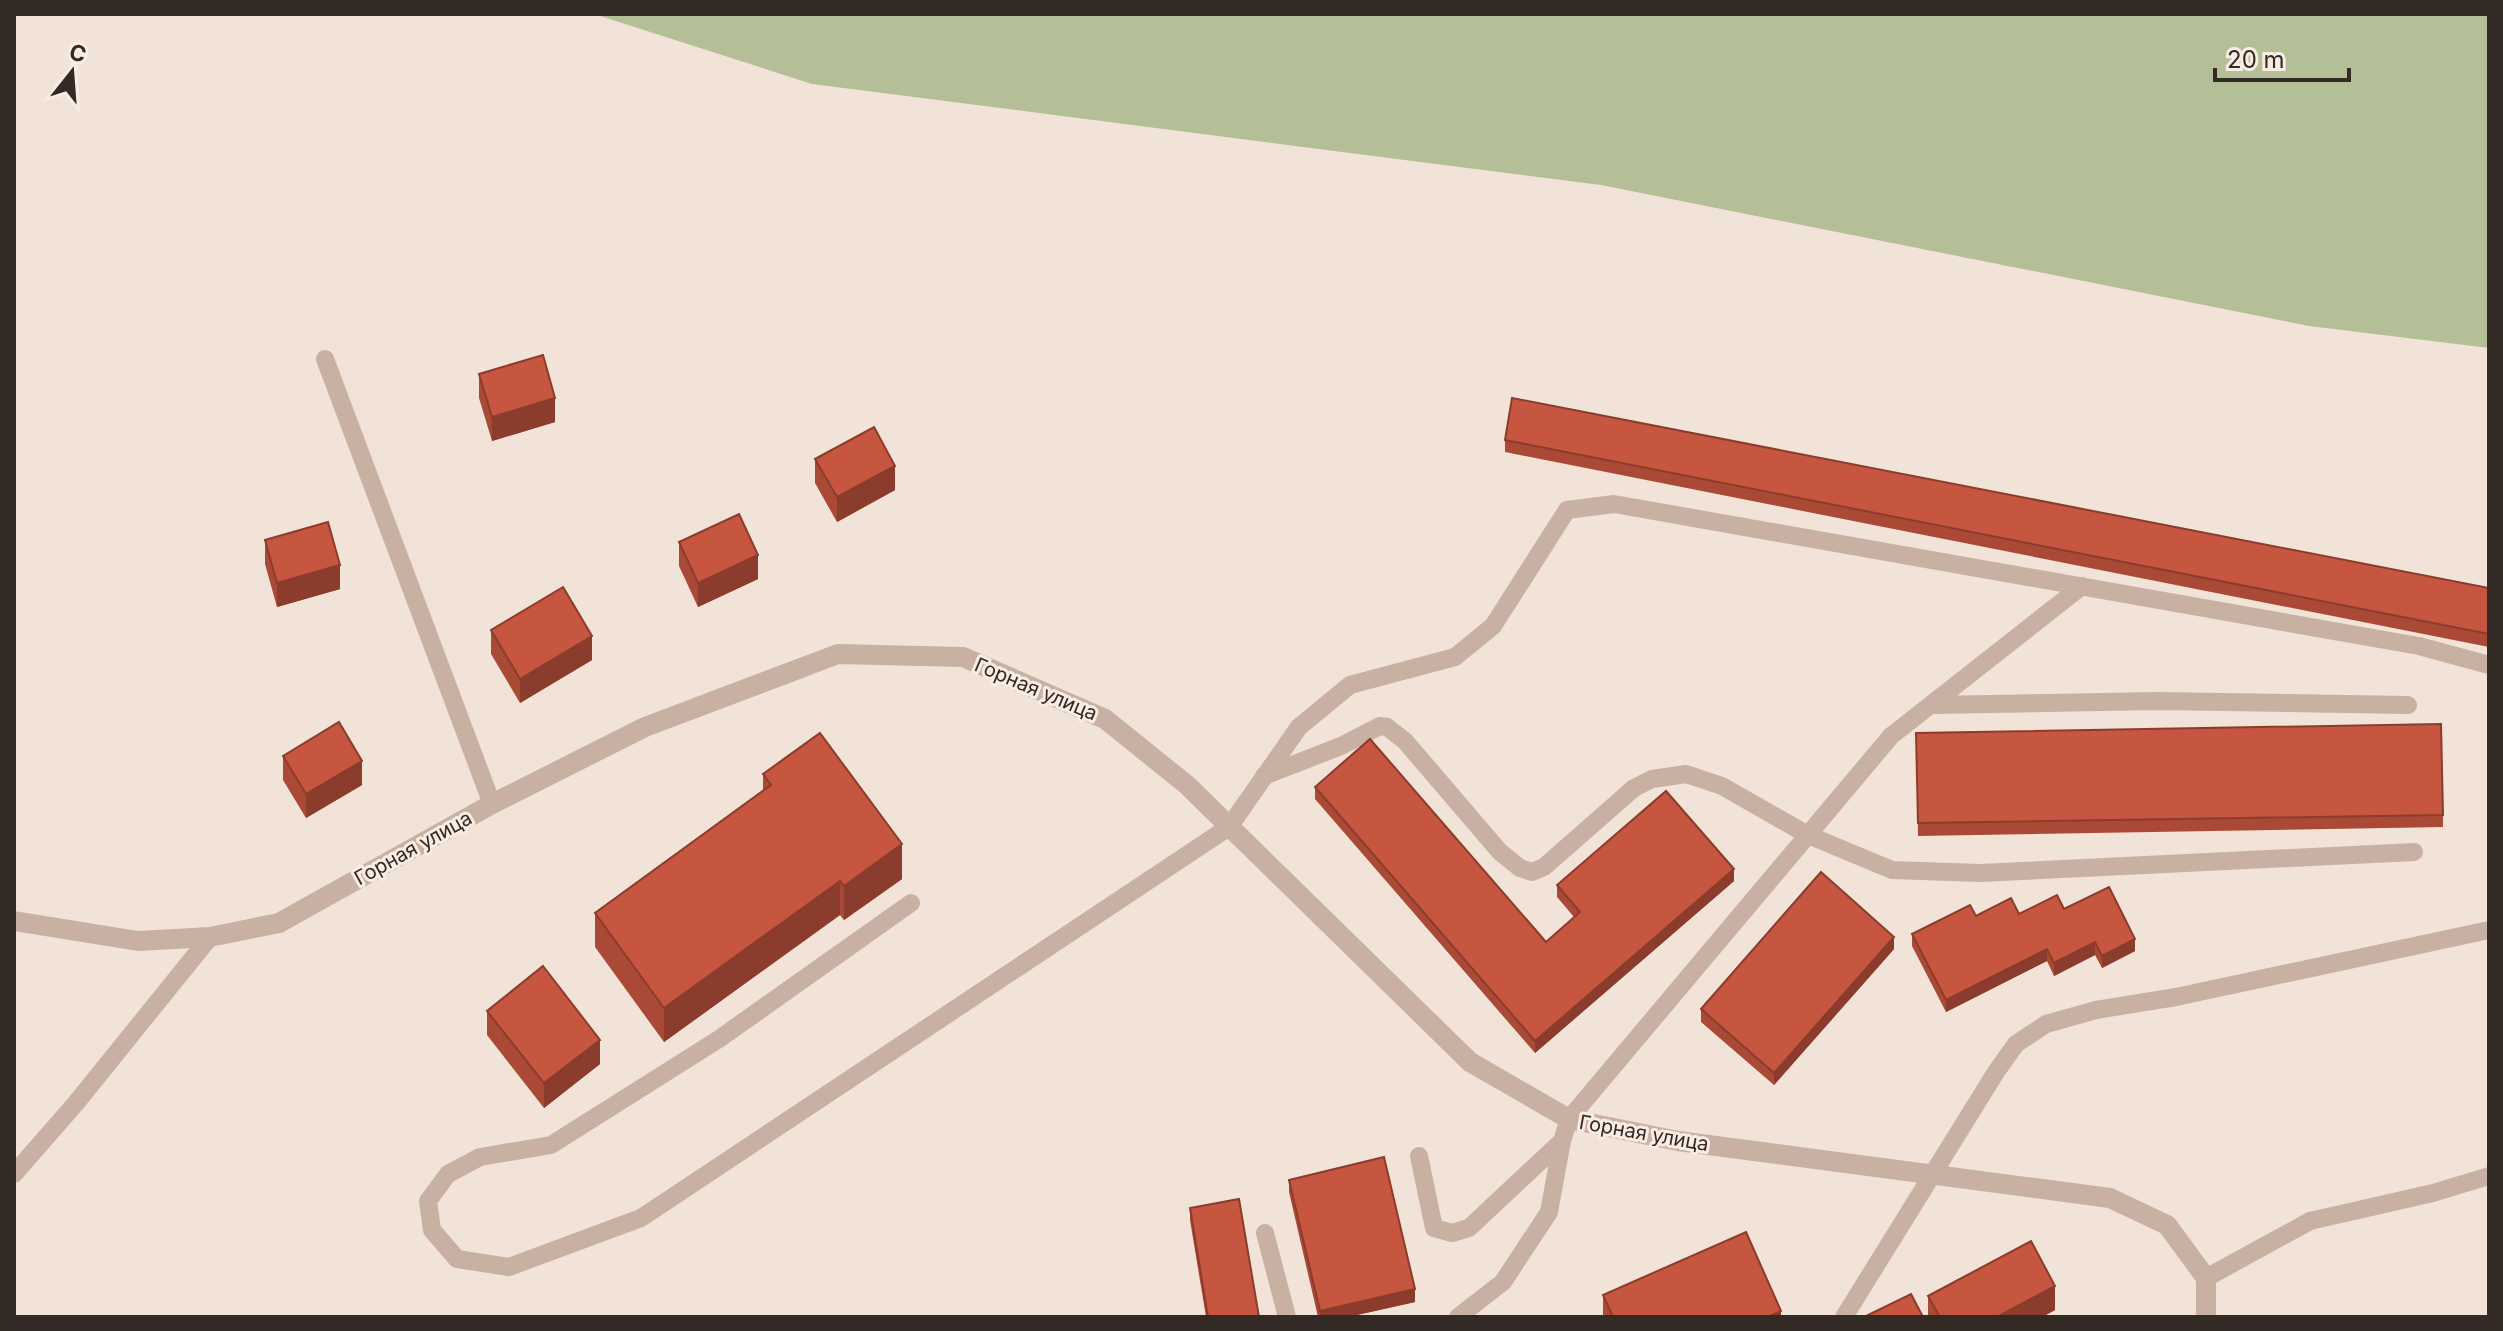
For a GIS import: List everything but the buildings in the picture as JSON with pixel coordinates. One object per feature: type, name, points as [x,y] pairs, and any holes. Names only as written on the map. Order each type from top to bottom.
[{"type":"street","name":"Горная улица","points":[[14,921],[138,941],[210,937],[279,923],[492,804],[645,727],[838,654],[963,657],[1105,719],[1187,785],[1470,1062],[1569,1119],[1678,1141],[2110,1198],[2167,1225],[2206,1278]]},
{"type":"street","points":[[2206,1278],[2206,1317]]},
{"type":"lane","points":[[325,359],[492,804]]},
{"type":"lane","points":[[911,903],[719,1039],[551,1145],[480,1157],[448,1174],[428,1201],[432,1230],[457,1259],[509,1267],[641,1218],[1229,827],[1299,727],[1350,685],[1455,657],[1493,626],[1567,510],[1614,504],[2419,646],[2489,665]]},
{"type":"lane","points":[[1458,1317],[1503,1282],[1549,1212],[1569,1119],[1891,736],[2082,586]]},
{"type":"lane","points":[[1931,705],[2158,701],[2408,705]]},
{"type":"lane","points":[[1264,776],[1341,746],[1369,729],[1387,727],[1405,741],[1500,852],[1520,868],[1532,872],[1544,867],[1634,788],[1652,779],[1686,774],[1722,786],[1808,835],[1892,870],[1980,873],[2414,852]]},
{"type":"lane","points":[[1844,1317],[1996,1072],[2016,1044],[2046,1024],[2096,1010],[2176,997],[2489,930]]},
{"type":"lane","points":[[14,1174],[76,1103],[210,937]]},
{"type":"lane","points":[[1419,1156],[1434,1228],[1452,1233],[1469,1228],[1562,1141]]},
{"type":"lane","points":[[2206,1278],[2310,1221],[2433,1193],[2489,1176]]},
{"type":"lane","points":[[1265,1233],[1287,1317]]},
{"type":"green space","points":[[594,14],[2489,14],[2489,348],[2309,326],[1601,185],[812,84]]}]
